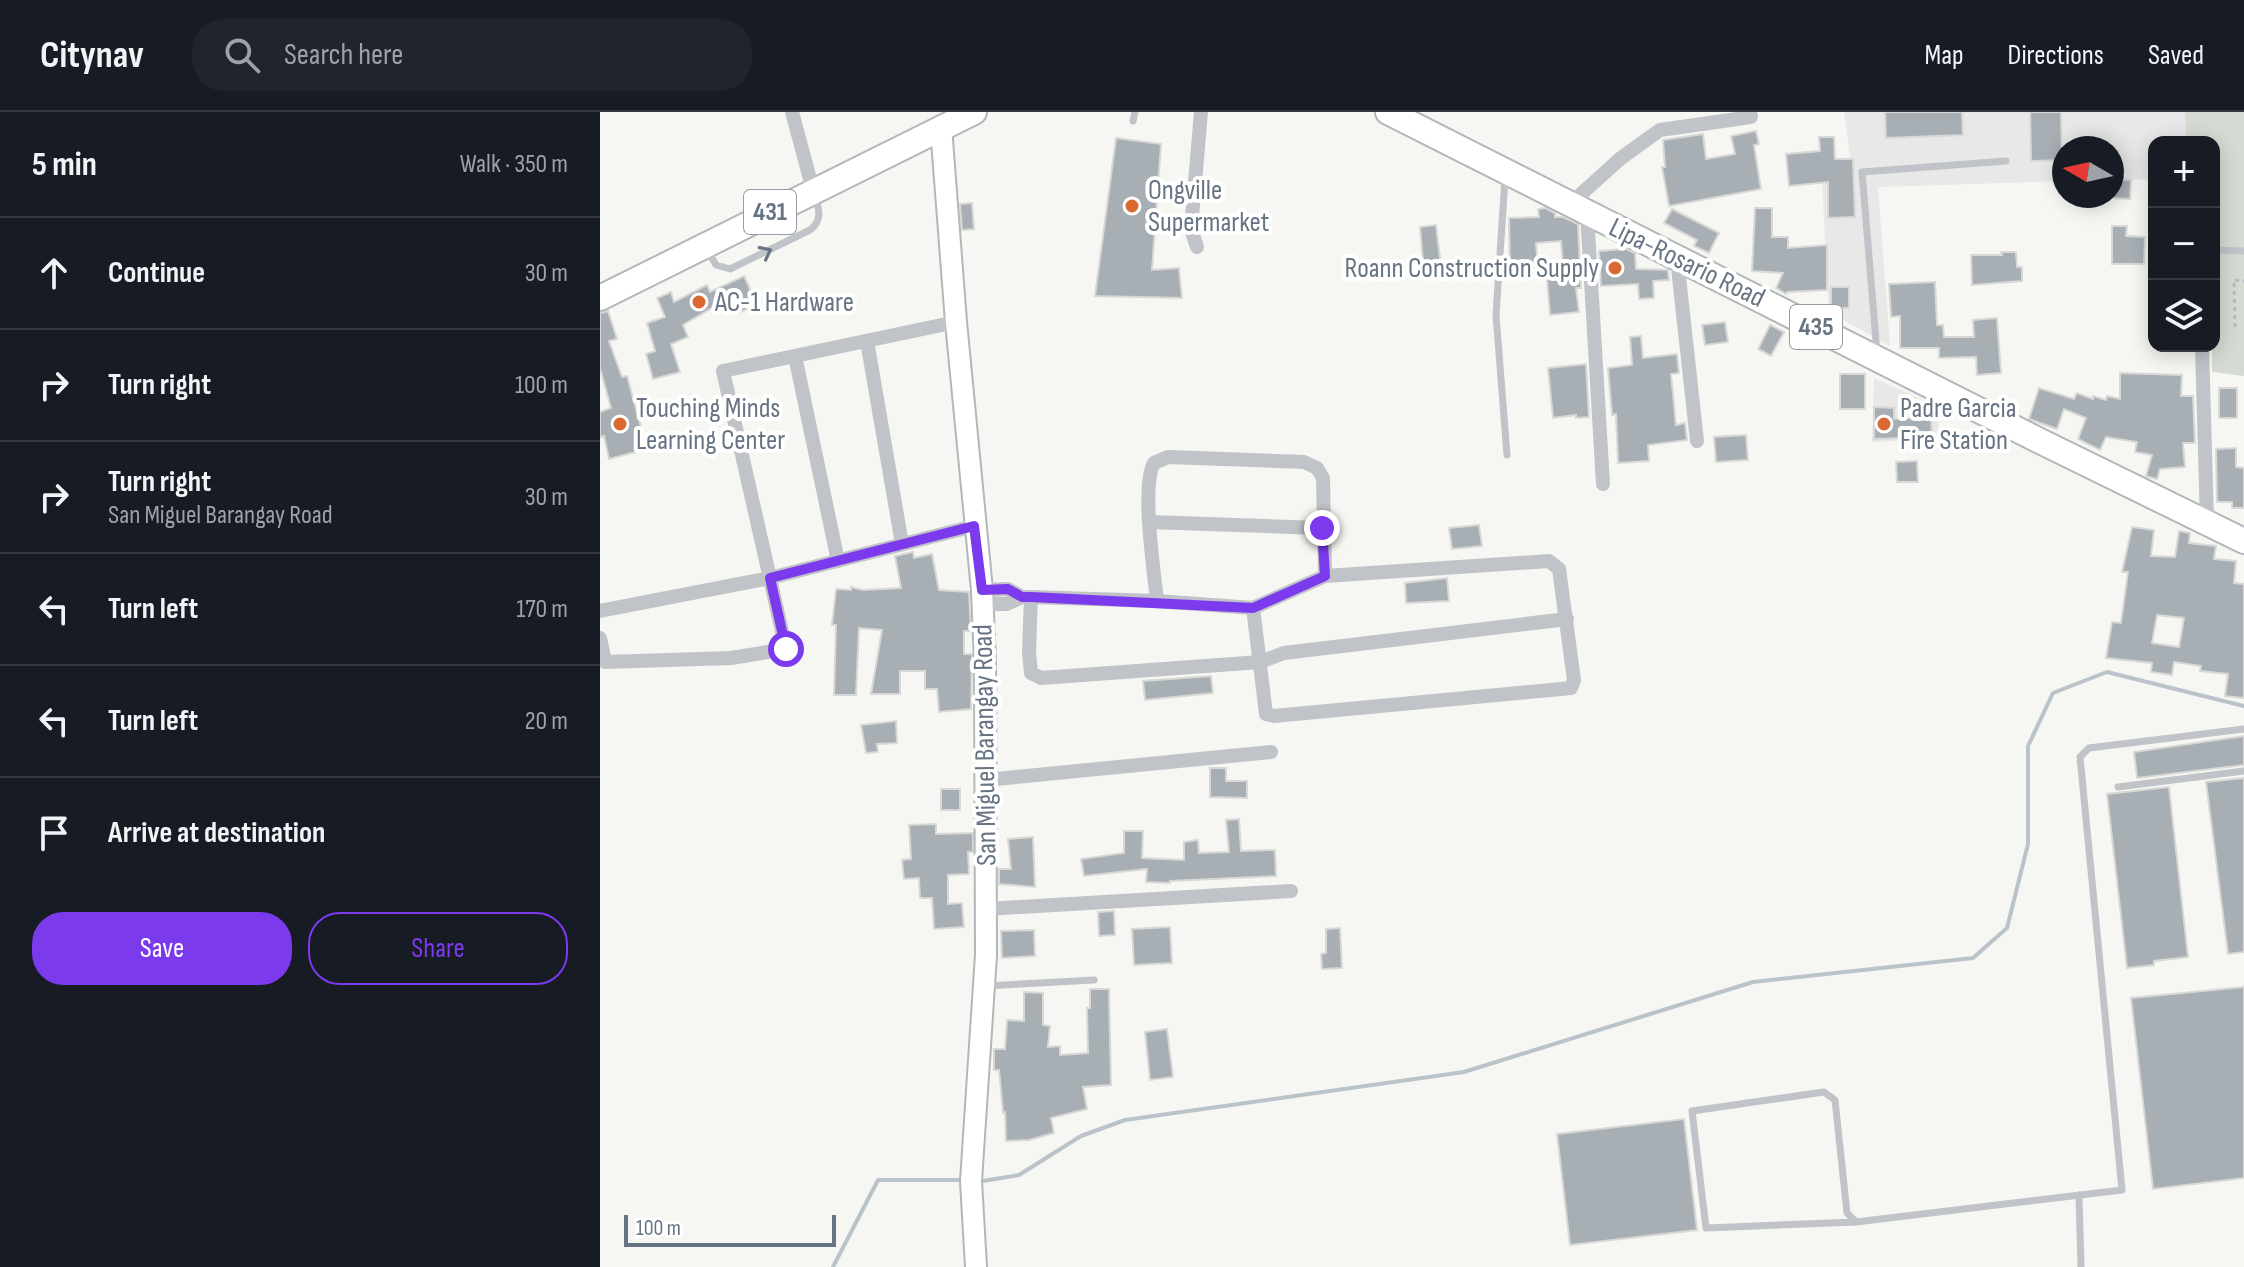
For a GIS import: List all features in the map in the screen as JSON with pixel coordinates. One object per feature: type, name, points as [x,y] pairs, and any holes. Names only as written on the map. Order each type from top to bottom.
[{"type":"main road","points":[[941,120],[974,112]]},
{"type":"main road","name":"Lipa-Rosario Road","points":[[1404,115],[1677,259],[2244,541]]},
{"type":"main road","name":"431","points":[[600,298],[813,190],[941,120]]},
{"type":"street","points":[[792,112],[813,190]]},
{"type":"street","points":[[1197,247],[1191,229],[1201,112]]},
{"type":"street","points":[[1603,484],[1579,209],[1621,158],[1660,130],[1751,117],[1750,112]]},
{"type":"street","name":"San Miguel Barangay Road","points":[[941,120],[956,322],[983,597],[986,909],[971,1181],[976,1267]]},
{"type":"street","points":[[1677,259],[1697,441]]},
{"type":"street","points":[[600,638],[605,662],[731,658],[786,649],[723,371],[956,322]]},
{"type":"street","points":[[867,341],[902,544]]},
{"type":"street","points":[[2202,352],[2207,521]]},
{"type":"street","points":[[795,356],[838,561]]},
{"type":"street","points":[[1157,601],[1150,522],[1150,471],[1154,463],[1168,457],[1304,462],[1317,468],[1323,478],[1325,576]]},
{"type":"street","points":[[1150,522],[1322,528]]},
{"type":"street","points":[[600,611],[770,578],[974,526]]},
{"type":"street","points":[[983,597],[1008,589],[1026,597],[1253,608],[1325,576],[1549,561],[1559,569],[1574,680],[1571,688],[1274,716],[1266,714],[1253,608]]},
{"type":"street","points":[[1026,597],[1031,673],[1041,678],[1260,662],[1284,653],[1567,619]]},
{"type":"street","points":[[986,780],[1271,752]]},
{"type":"street","points":[[986,909],[1291,891]]},
{"type":"lane","points":[[1877,358],[1862,172],[2006,161]]},
{"type":"lane","points":[[1505,170],[1496,315],[1507,455]]},
{"type":"lane","points":[[705,245],[716,265],[730,269],[810,230],[818,222],[819,210],[813,190]]},
{"type":"lane","points":[[1191,229],[1256,221]]},
{"type":"lane","points":[[2220,250],[2244,251]]},
{"type":"lane","points":[[1856,1222],[1847,1213],[1835,1100],[1824,1092],[1692,1111],[1706,1228],[1856,1222],[2122,1190],[2080,757],[2089,748],[2244,729]]},
{"type":"lane","points":[[2118,787],[2244,771]]},
{"type":"lane","points":[[984,986],[1094,980]]},
{"type":"lane","points":[[2079,1195],[2081,1267]]},
{"type":"path","points":[[2235,327],[2234,280],[2244,281]]},
{"type":"shaded area","points":[[1844,112],[2185,112],[2186,136],[2148,136],[2148,179],[2124,180],[2124,136],[2052,136],[2052,181],[1878,187],[1890,346],[1829,312],[1822,181],[1853,179]]},
{"type":"shaded area","points":[[2185,112],[2244,112],[2244,376],[2212,372],[2212,352],[2220,352],[2220,136],[2186,136]]},
{"type":"shaded area","points":[[1874,378],[1939,407],[1938,439],[1872,442]]},
{"type":"building","points":[[1885,112],[1962,112],[1963,135],[1886,138]]},
{"type":"building","points":[[2030,112],[2061,112],[2062,136],[2052,136],[2052,160],[2031,161]]},
{"type":"building","points":[[1756,131],[1759,144],[1754,145],[1761,189],[1669,206],[1662,167],[1665,167],[1663,140],[1703,134],[1706,159],[1735,154],[1731,136]]},
{"type":"building","points":[[1819,137],[1834,137],[1835,159],[1853,159],[1855,217],[1828,218],[1828,182],[1789,186],[1786,154],[1820,151]]},
{"type":"building","name":"Ongville Supermarket","points":[[1116,138],[1161,144],[1152,270],[1179,268],[1182,298],[1095,296]]},
{"type":"building","points":[[2124,180],[2131,180],[2130,199],[2124,199]]},
{"type":"building","points":[[972,203],[974,229],[962,230],[960,204]]},
{"type":"building","points":[[1545,208],[1555,213],[1555,217],[1578,224],[1581,288],[1576,288],[1579,312],[1550,315],[1546,267],[1563,266],[1561,241],[1536,243],[1538,269],[1510,270],[1509,218],[1539,217],[1538,209]]},
{"type":"building","points":[[1755,208],[1772,208],[1772,237],[1788,237],[1788,248],[1827,245],[1827,290],[1786,294],[1776,288],[1783,273],[1752,271]]},
{"type":"building","points":[[1672,209],[1719,233],[1709,253],[1694,246],[1697,240],[1664,223]]},
{"type":"building","points":[[1436,225],[1442,275],[1418,276],[1418,261],[1423,261],[1420,227]]},
{"type":"building","points":[[2112,226],[2127,226],[2126,236],[2145,237],[2144,264],[2112,264]]},
{"type":"building","name":"Roann Construction Supply","points":[[1626,249],[1635,253],[1636,269],[1668,270],[1669,280],[1653,281],[1654,298],[1639,299],[1638,284],[1601,286],[1599,251]]},
{"type":"building","points":[[2001,252],[2016,252],[2017,267],[2022,267],[2022,281],[1972,285],[1971,255],[2002,255]]},
{"type":"building","points":[[744,276],[757,304],[739,313],[731,297],[683,325],[688,337],[671,344],[680,372],[653,379],[646,354],[655,351],[647,323],[665,317],[657,298],[671,292],[674,302],[707,285],[710,292]]},
{"type":"building","points":[[1935,282],[1937,325],[1943,325],[1944,337],[1974,337],[1973,320],[1997,318],[2001,373],[1977,375],[1976,357],[1939,358],[1939,348],[1900,348],[1900,316],[1891,317],[1889,284]]},
{"type":"building","points":[[1831,287],[1849,287],[1849,308],[1831,308]]},
{"type":"building","name":"Touching Minds Learning Center","points":[[608,311],[617,339],[609,341],[622,377],[627,376],[647,449],[609,459],[604,436],[600,437],[600,412],[611,408],[600,368],[600,313]]},
{"type":"building","points":[[1725,322],[1728,342],[1705,345],[1702,325]]},
{"type":"building","points":[[1770,325],[1784,332],[1771,356],[1758,349]]},
{"type":"building","points":[[1641,336],[1643,358],[1677,354],[1679,373],[1671,374],[1676,425],[1685,423],[1687,440],[1648,445],[1649,461],[1618,463],[1616,414],[1612,415],[1608,368],[1632,365],[1630,337]]},
{"type":"building","points":[[1586,364],[1589,417],[1553,418],[1548,368]]},
{"type":"building","points":[[2120,373],[2182,375],[2181,396],[2193,396],[2195,443],[2183,443],[2185,467],[2160,469],[2157,479],[2146,476],[2152,455],[2135,452],[2137,442],[2106,437],[2100,450],[2078,439],[2086,418],[2064,409],[2057,429],[2029,419],[2039,388],[2074,399],[2077,393],[2093,399],[2093,396],[2106,400],[2107,396],[2120,399]]},
{"type":"building","points":[[1840,374],[1865,374],[1865,409],[1840,409]]},
{"type":"building","points":[[2219,388],[2237,388],[2237,418],[2219,418]]},
{"type":"building","points":[[1874,407],[1894,408],[1894,419],[1931,416],[1932,437],[1874,439]]},
{"type":"building","points":[[1746,435],[1748,460],[1716,462],[1714,437]]},
{"type":"building","points":[[2236,448],[2236,467],[2244,468],[2244,508],[2232,508],[2232,502],[2217,502],[2216,449]]},
{"type":"building","points":[[1917,461],[1918,482],[1897,482],[1896,462]]},
{"type":"building","points":[[1479,525],[1482,546],[1452,549],[1449,528]]},
{"type":"building","points":[[2132,527],[2154,530],[2151,556],[2175,557],[2179,531],[2190,533],[2189,543],[2216,546],[2214,559],[2236,561],[2234,583],[2244,584],[2244,698],[2225,696],[2228,674],[2200,671],[2201,666],[2174,662],[2172,675],[2151,672],[2152,663],[2106,658],[2112,622],[2121,623],[2128,572],[2122,572]],"holes":[[[2157,615],[2184,618],[2179,647],[2152,643]]]},
{"type":"building","points":[[913,552],[914,558],[932,554],[939,590],[969,592],[971,631],[964,631],[964,654],[972,654],[971,709],[939,712],[937,689],[925,689],[925,671],[900,671],[900,694],[871,694],[882,630],[859,628],[856,695],[834,695],[836,625],[832,625],[836,589],[901,588],[895,556]]},
{"type":"building","points":[[1447,578],[1449,601],[1406,603],[1405,583]]},
{"type":"building","points":[[1211,676],[1213,693],[1145,700],[1143,681]]},
{"type":"building","points":[[896,721],[897,743],[877,744],[878,752],[866,753],[861,725]]},
{"type":"building","points":[[2244,736],[2244,765],[2137,778],[2134,752]]},
{"type":"building","points":[[1210,768],[1226,768],[1226,781],[1247,781],[1247,798],[1210,797]]},
{"type":"building","points":[[2244,778],[2244,952],[2228,954],[2206,782]]},
{"type":"building","points":[[2169,787],[2188,957],[2127,968],[2107,794]]},
{"type":"building","points":[[941,789],[960,789],[960,810],[941,810]]},
{"type":"building","points":[[1239,819],[1241,851],[1275,850],[1276,876],[1146,882],[1147,869],[1084,876],[1081,859],[1124,853],[1124,831],[1143,831],[1142,858],[1184,860],[1184,842],[1198,840],[1199,853],[1229,852],[1226,820]]},
{"type":"building","points":[[936,824],[936,834],[973,833],[973,852],[968,852],[969,874],[948,875],[948,904],[962,903],[964,927],[934,929],[932,898],[920,898],[919,878],[904,879],[902,860],[911,859],[909,825]]},
{"type":"building","points":[[1033,837],[1035,887],[999,884],[999,869],[1011,869],[1008,839]]},
{"type":"building","points":[[1114,911],[1115,935],[1099,936],[1098,912]]},
{"type":"building","points":[[1170,927],[1172,963],[1134,965],[1132,929]]},
{"type":"building","points":[[1340,928],[1342,968],[1322,969],[1321,954],[1326,953],[1326,929]]},
{"type":"building","points":[[1034,930],[1035,956],[1002,958],[1001,931]]},
{"type":"building","points":[[2244,987],[2244,1178],[2153,1189],[2131,998]]},
{"type":"building","points":[[1090,989],[1109,989],[1111,1085],[1083,1087],[1087,1109],[1051,1118],[1054,1133],[1029,1140],[1006,1141],[1005,1112],[999,1070],[994,1070],[994,1049],[1005,1049],[1007,1020],[1024,1021],[1024,992],[1043,993],[1043,1025],[1050,1026],[1048,1047],[1060,1046],[1060,1055],[1088,1053],[1087,1008],[1090,1008]]},
{"type":"building","points":[[1167,1029],[1173,1077],[1150,1080],[1145,1032]]},
{"type":"building","points":[[1684,1119],[1697,1230],[1570,1245],[1557,1134]]},
{"type":"waterway","points":[[983,1181],[1019,1175],[1081,1136],[1125,1120],[1464,1072],[1753,982],[1973,958],[2007,928],[2028,844],[2028,746],[2053,693],[2107,672],[2244,706]]},
{"type":"waterway","points":[[833,1267],[878,1180],[961,1180]]},
{"type":"place","name":"Ongville Supermarket","points":[[1132,206]]},
{"type":"place","name":"Roann Construction Supply","points":[[1615,268]]},
{"type":"place","name":"AC-1 Hardware","points":[[699,302]]},
{"type":"place","name":"Touching Minds Learning Center","points":[[620,424]]},
{"type":"place","name":"Padre Garcia Fire Station","points":[[1884,424]]},
{"type":"route","points":[[786,649],[770,578],[974,526],[982,590],[1008,589],[1022,597],[1157,601],[1253,608],[1325,576],[1322,528]]}]
